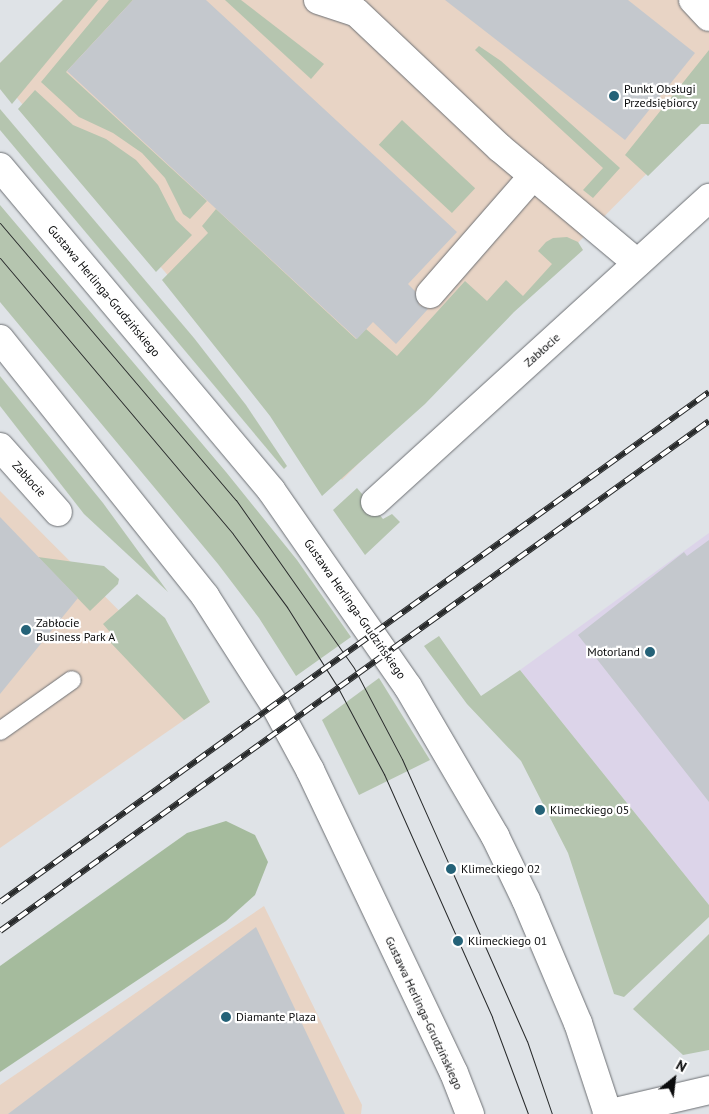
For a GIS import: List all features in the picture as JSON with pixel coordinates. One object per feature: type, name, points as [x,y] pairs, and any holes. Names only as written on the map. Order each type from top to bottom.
[{"type":"main road","points":[[318,0],[360,6],[533,176],[638,263]]},
{"type":"main road","points":[[693,0],[709,18]]},
{"type":"main road","name":"Gustawa Herlinga-Grudzińskiego","points":[[0,167],[271,490],[408,687],[486,819],[526,900],[578,1023],[608,1114]]},
{"type":"main road","points":[[430,294],[533,176]]},
{"type":"main road","name":"Zabłocie","points":[[375,502],[709,198]]},
{"type":"main road","name":"Gustawa Herlinga-Grudzińskiego","points":[[0,339],[205,596],[276,707],[310,770],[470,1114]]},
{"type":"main road","name":"Zabłocie","points":[[0,447],[58,512]]},
{"type":"main road","points":[[608,1114],[709,1090]]},
{"type":"lane","points":[[0,731],[72,680]]},
{"type":"shaded area","points":[[63,0],[709,0],[709,111],[342,480],[0,78],[0,63]]},
{"type":"shaded area","points":[[0,491],[210,702],[0,848]]},
{"type":"shaded area","points":[[709,533],[709,905],[520,670]]},
{"type":"shaded area","name":"Diamante Plaza","points":[[264,906],[362,1105],[361,1114],[0,1114],[0,1085]]},
{"type":"green space","points":[[63,0],[98,0],[12,104],[0,89],[0,63]]},
{"type":"green space","points":[[109,0],[133,0],[66,72],[207,201],[190,219],[183,214],[165,178],[142,153],[113,133],[79,117],[41,82]]},
{"type":"green space","points":[[225,0],[241,0],[324,64],[311,79]]},
{"type":"green space","points":[[479,46],[501,61],[620,168],[593,198],[583,190],[603,168],[475,50]]},
{"type":"green space","points":[[709,50],[709,124],[701,124],[648,176],[625,155]]},
{"type":"green space","points":[[35,90],[73,125],[106,139],[136,160],[158,185],[176,220],[192,235],[156,272],[18,109]]},
{"type":"green space","points":[[0,109],[194,338],[246,405],[287,466],[284,469],[0,130]]},
{"type":"green space","points":[[402,120],[475,188],[452,213],[379,145]]},
{"type":"green space","points":[[0,205],[226,472],[297,560],[351,637],[296,676],[259,618],[218,564],[0,302]]},
{"type":"green space","points":[[216,209],[356,339],[366,329],[397,356],[465,281],[487,301],[506,280],[523,296],[552,264],[538,251],[546,242],[553,238],[567,237],[578,242],[583,250],[514,312],[425,404],[322,496],[270,416],[162,280],[208,233],[202,226]]},
{"type":"green space","points":[[0,376],[103,503],[168,592],[84,514],[0,406]]},
{"type":"green space","points":[[357,488],[383,519],[392,514],[400,522],[365,555],[333,510]]},
{"type":"green space","points":[[38,557],[104,566],[119,579],[118,584],[90,611]]},
{"type":"green space","points":[[137,594],[165,618],[210,702],[184,720],[110,642],[115,638],[103,624]]},
{"type":"green space","points":[[439,636],[481,696],[520,670],[709,905],[709,917],[624,997],[614,994],[568,853],[521,761],[467,704],[424,646]]},
{"type":"green space","points":[[379,678],[430,760],[359,795],[322,720]]},
{"type":"green space","points":[[226,821],[255,835],[268,862],[255,895],[226,921],[0,1072],[0,966],[187,833]]},
{"type":"green space","points":[[709,934],[709,1050],[683,1055],[633,1009]]},
{"type":"building","points":[[133,0],[206,0],[457,232],[408,284],[415,291],[419,305],[428,309],[396,344],[373,322],[357,339],[67,71]]},
{"type":"building","name":"Punkt Obsługi Przedsiębiorcy","points":[[445,0],[628,0],[695,53],[625,140]]},
{"type":"building","name":"Zabłocie Business Park A","points":[[0,517],[78,598],[0,694]]},
{"type":"building","name":"Motorland","points":[[709,540],[709,802],[578,635],[684,552],[687,556]]},
{"type":"building","name":"Diamante Plaza","points":[[256,927],[345,1114],[8,1114],[167,994]]},
{"type":"tram line","points":[[0,223],[236,500],[354,668],[402,759],[451,869],[527,1041],[552,1114]]},
{"type":"tram line","points":[[0,258],[233,534],[287,607],[337,686],[384,774],[492,1017],[528,1114]]},
{"type":"railway","points":[[0,902],[709,392]]},
{"type":"railway","points":[[0,931],[709,421]]},
{"type":"place","name":"Punkt Obsługi Przedsiębiorcy","points":[[614,96]]},
{"type":"place","name":"Zabłocie Business Park A","points":[[26,630]]},
{"type":"place","name":"Motorland","points":[[650,652]]},
{"type":"place","name":"Klimeckiego 05","points":[[540,810]]},
{"type":"place","name":"Klimeckiego 02","points":[[451,869]]},
{"type":"place","name":"Klimeckiego 01","points":[[458,941]]},
{"type":"place","name":"Diamante Plaza","points":[[226,1017]]}]
